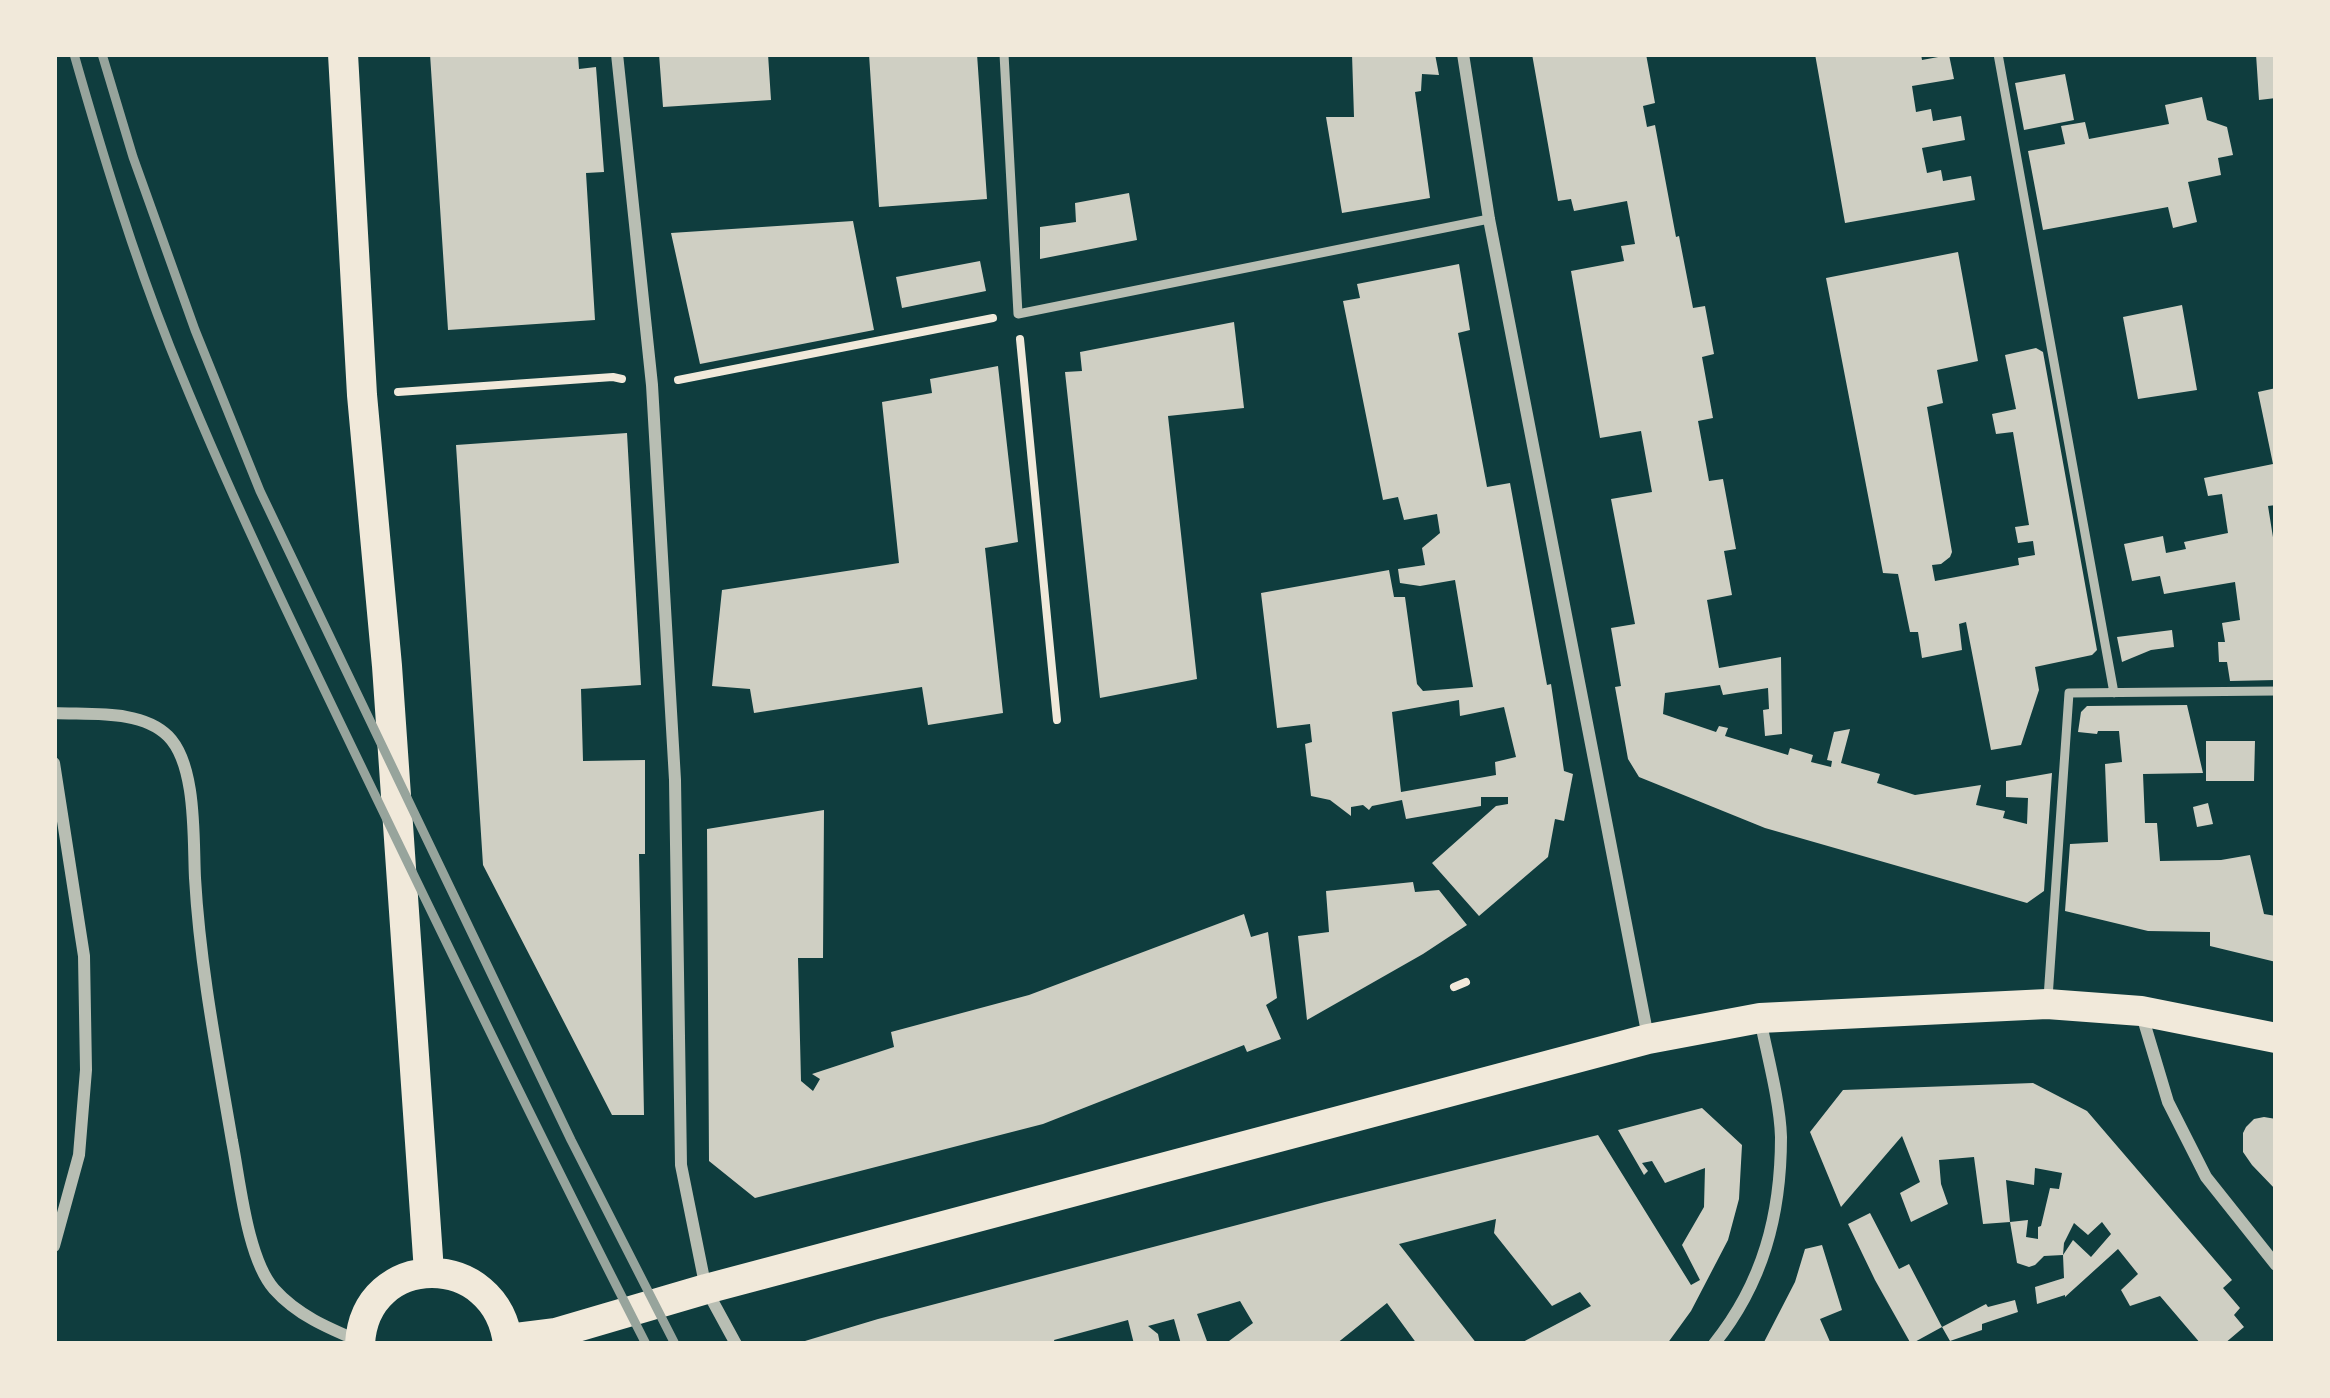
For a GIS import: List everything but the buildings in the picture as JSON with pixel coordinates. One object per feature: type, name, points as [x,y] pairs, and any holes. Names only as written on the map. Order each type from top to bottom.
[{"type":"main road","points":[[343,54],[362,395],[429,1272]]},
{"type":"main road","points":[[360,1343],[365,1319],[377,1300],[400,1281],[429,1272],[455,1275],[478,1287],[501,1314],[508,1342],[556,1333],[1648,1039],[1760,1018],[2048,1004],[2141,1011],[2276,1039]]},
{"type":"street","points":[[617,54],[652,385],[675,780],[682,1165],[706,1289],[736,1344]]},
{"type":"street","points":[[1463,54],[1489,219],[1648,1039]]},
{"type":"street","points":[[54,713],[134,718],[169,737],[178,751],[190,797],[207,996],[252,1242],[271,1286],[319,1324],[360,1343]]},
{"type":"street","points":[[54,763],[84,956],[86,1070],[79,1155],[54,1246]]},
{"type":"street","points":[[2141,1011],[2168,1102],[2206,1177],[2276,1265]]},
{"type":"street","points":[[1714,1344],[1765,1258],[1776,1202],[1781,1134],[1760,1018]]},
{"type":"lane","points":[[1004,54],[1018,314],[1489,219]]},
{"type":"lane","points":[[1998,54],[2114,693]]},
{"type":"lane","points":[[2048,1004],[2069,693],[2276,691]]},
{"type":"path","points":[[362,395],[613,377],[652,385],[1018,314],[1057,720]]},
{"type":"path","points":[[1454,987],[1466,982]]},
{"type":"railway","points":[[74,54],[143,274],[221,468],[303,646],[646,1344]]},
{"type":"railway","points":[[102,54],[195,330],[260,491],[571,1140],[675,1344]]}]
